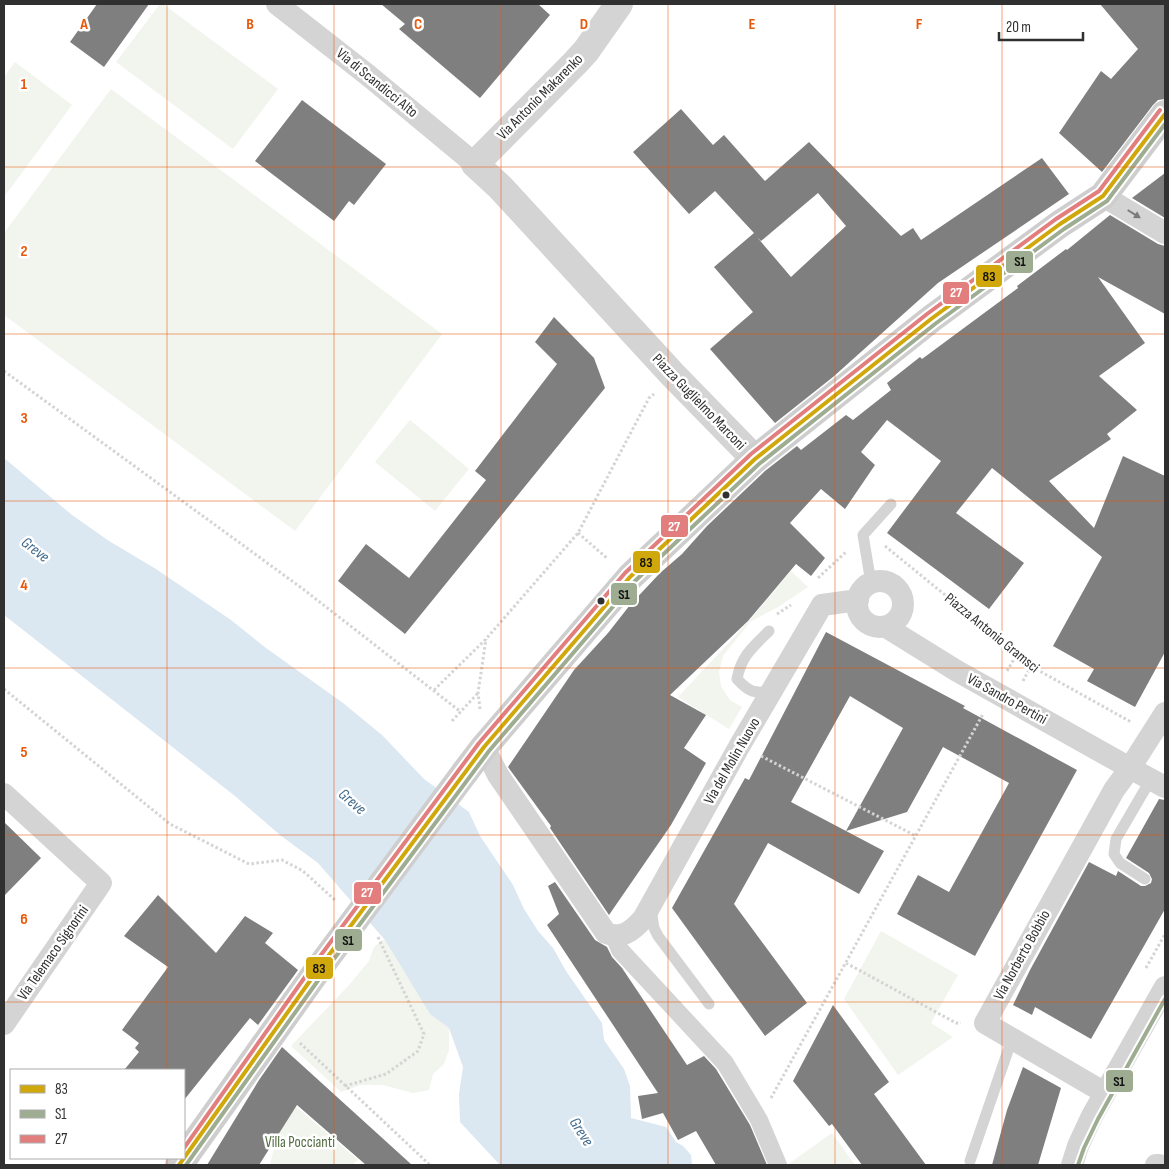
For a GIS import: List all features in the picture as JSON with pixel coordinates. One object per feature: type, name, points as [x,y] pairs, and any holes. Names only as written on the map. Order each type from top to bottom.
[{"type":"main road","points":[[754,459],[932,319],[1060,224],[1103,196],[1165,114]]},
{"type":"main road","name":"Piazza Guglielmo Marconi","points":[[185,1157],[317,971],[484,747],[630,577],[754,459]]},
{"type":"street","name":"Via di Scandicci Alto","points":[[277,4],[370,76],[475,164]]},
{"type":"street","name":"Via Antonio Makarenko","points":[[475,164],[581,57],[619,4]]},
{"type":"street","name":"Piazza Guglielmo Marconi","points":[[475,164],[500,187],[673,376],[754,459]]},
{"type":"street","points":[[1103,196],[1165,234]]},
{"type":"street","points":[[864,591],[886,582],[893,585],[902,597],[902,612],[893,623],[886,627]]},
{"type":"street","name":"Via Sandro Pertini","points":[[864,591],[860,615],[871,626],[886,627],[958,671],[1130,768]]},
{"type":"street","name":"Via del Molin Nuovo","points":[[614,936],[627,933],[637,926],[650,906],[822,605],[864,591]]},
{"type":"street","points":[[1158,783],[1130,768],[1165,713]]},
{"type":"street","points":[[484,747],[498,775],[606,933],[614,936],[620,950],[725,1063],[759,1120],[778,1165]]},
{"type":"street","name":"Via Norberto Bobbio","points":[[984,1024],[1114,790],[1130,768]]},
{"type":"street","name":"Via Telemaco Signorini","points":[[4,794],[101,883],[4,1024]]},
{"type":"street","points":[[1072,1165],[1078,1146],[1105,1092],[1165,987]]},
{"type":"street","points":[[984,1024],[1105,1092]]},
{"type":"lane","points":[[864,591],[863,534],[891,504]]},
{"type":"lane","points":[[769,632],[749,652],[740,665],[737,679],[747,690],[759,693],[773,690]]},
{"type":"lane","points":[[1145,879],[1120,863],[1114,854],[1116,839],[1158,783]]},
{"type":"lane","points":[[650,906],[654,928],[658,936],[709,1004]]},
{"type":"lane","points":[[970,1161],[1012,1039]]},
{"type":"path","points":[[4,371],[303,589],[461,712]]},
{"type":"path","points":[[434,690],[486,639],[578,533],[649,398],[673,376]]},
{"type":"path","points":[[578,533],[630,577]]},
{"type":"path","name":"Piazza Antonio Gramsci","points":[[878,540],[1036,669],[1132,722]]},
{"type":"path","points":[[452,721],[478,693],[486,639]]},
{"type":"path","points":[[1004,676],[1017,654]]},
{"type":"path","points":[[4,689],[170,824],[249,864],[282,860],[303,871],[340,905]]},
{"type":"path","points":[[759,1120],[987,707]]},
{"type":"path","points":[[740,746],[916,836]]},
{"type":"path","points":[[346,1086],[386,1074],[418,1051],[424,1034],[377,936]]},
{"type":"path","points":[[846,963],[956,1024],[984,1024]]},
{"type":"path","points":[[279,1025],[430,1165]]},
{"type":"green space","points":[[160,4],[163,4],[278,89],[233,149],[116,62]]},
{"type":"green space","points":[[15,62],[72,105],[4,197],[4,77]]},
{"type":"green space","points":[[111,89],[442,334],[295,531],[4,315],[4,233]]},
{"type":"green space","points":[[410,420],[469,469],[435,511],[375,462]]},
{"type":"green space","points":[[791,571],[808,587],[780,606],[750,622],[723,656],[719,672],[721,686],[730,700],[742,707],[729,729],[678,697],[749,621]]},
{"type":"green space","points":[[881,931],[958,975],[931,1023],[953,1037],[898,1075],[844,999]]},
{"type":"green space","points":[[382,940],[385,940],[430,1013],[449,1028],[449,1050],[444,1064],[433,1074],[429,1090],[413,1093],[383,1085],[361,1085],[341,1092],[291,1046],[350,984],[369,961],[374,947]]},
{"type":"green space","name":"Villa Poccianti","points":[[284,1096],[358,1160],[352,1165],[270,1165],[275,1144],[264,1135]]},
{"type":"green space","points":[[832,1133],[855,1165],[787,1165]]},
{"type":"water","name":"Greve","points":[[4,458],[72,515],[231,620],[266,648],[343,703],[382,735],[424,779],[469,812],[480,836],[513,885],[524,909],[538,931],[553,948],[566,971],[602,1023],[604,1040],[624,1069],[630,1086],[631,1118],[666,1127],[676,1142],[683,1146],[691,1155],[692,1165],[500,1165],[460,1122],[459,1094],[463,1067],[449,1028],[430,1014],[385,940],[318,863],[280,835],[235,796],[4,615]]},
{"type":"building","points":[[97,4],[149,4],[104,67],[70,42]]},
{"type":"building","points":[[381,4],[538,4],[550,15],[480,98],[399,29],[405,24]]},
{"type":"building","points":[[1100,4],[1165,4],[1165,99],[1158,100],[1153,105],[1102,172],[1059,133],[1101,71],[1111,79],[1138,49]]},
{"type":"building","points":[[302,100],[386,164],[354,205],[349,201],[334,221],[255,161]]},
{"type":"building","points":[[681,109],[713,145],[724,135],[765,181],[809,142],[901,236],[913,228],[921,240],[1042,158],[1069,194],[938,283],[833,377],[775,423],[710,349],[753,312],[714,267],[754,233],[715,191],[689,214],[633,152]],"holes":[[[818,193],[846,226],[791,277],[757,237],[761,241]]]},
{"type":"building","points":[[1165,173],[1165,218],[1132,198]]},
{"type":"building","points":[[1110,215],[1158,244],[1165,246],[1165,314],[1098,277],[1145,343],[1099,376],[1137,410],[1107,434],[1111,439],[1049,481],[1094,528],[1123,456],[1165,476],[1165,652],[1135,707],[1087,681],[1094,669],[1053,646],[1102,557],[992,468],[956,513],[1024,563],[989,609],[887,533],[941,461],[887,420],[861,452],[875,465],[845,509],[821,489],[790,523],[825,558],[811,576],[796,564],[748,621],[670,695],[706,715],[684,748],[706,763],[671,825],[609,915],[550,828],[551,826],[508,767],[574,670],[660,573],[682,554],[707,526],[765,471],[797,446],[801,450],[846,415],[853,420],[891,390],[887,383],[920,357],[922,359],[1018,288],[1017,286],[1067,250]]},
{"type":"building","points":[[554,317],[594,358],[605,388],[405,634],[338,581],[366,544],[409,578],[486,480],[475,471],[557,364],[535,342]]},
{"type":"building","points":[[826,632],[965,706],[963,708],[1077,770],[975,956],[897,914],[918,875],[949,892],[1009,783],[943,747],[907,812],[846,831],[884,851],[859,894],[768,843],[734,904],[807,1003],[765,1036],[672,908],[745,778],[749,780]],"holes":[[[850,696],[903,728],[846,831],[791,802]]]},
{"type":"building","points":[[1159,799],[1165,800],[1165,909],[1091,1039],[1035,1007],[1032,1015],[1013,1005],[1089,862],[1116,876],[1118,871],[1141,886],[1151,883],[1152,879],[1149,873],[1126,858]]},
{"type":"building","points":[[4,822],[41,858],[4,896]]},
{"type":"building","points":[[555,882],[595,940],[607,947],[687,1065],[704,1056],[716,1069],[750,1125],[767,1165],[716,1165],[696,1131],[678,1140],[663,1113],[642,1119],[638,1096],[658,1093],[547,925],[559,914],[548,886]]},
{"type":"building","points":[[158,895],[216,953],[245,916],[273,933],[265,943],[298,970],[258,1025],[250,1018],[185,1099],[185,1069],[125,1069],[139,1052],[135,1048],[139,1043],[122,1030],[168,967],[124,936]]},
{"type":"building","points":[[833,1005],[889,1082],[874,1094],[926,1165],[862,1165],[832,1124],[829,1126],[793,1081]]},
{"type":"building","points":[[282,1047],[412,1165],[366,1165],[297,1105],[259,1165],[207,1165],[259,1080]]},
{"type":"building","points":[[1023,1067],[1061,1088],[1038,1165],[992,1165],[1007,1110]]},
{"type":"transit line","name":"27","points":[[185,1147],[312,967],[479,743],[625,573],[751,454],[927,314],[1056,219],[1099,191],[1160,110]]},
{"type":"transit line","name":"83","points":[[185,1157],[317,971],[484,747],[630,577],[755,459],[931,319],[1060,224],[1103,196],[1165,114]]},
{"type":"transit line","name":"S1","points":[[186,1165],[322,975],[489,751],[635,581],[759,464],[935,324],[1064,229],[1107,201],[1165,124]]},
{"type":"transit line","name":"S1","points":[[1078,1165],[1098,1119],[1165,999]]},
{"type":"transit line","name":"83","points":[[179,1165],[183,1159]]}]
